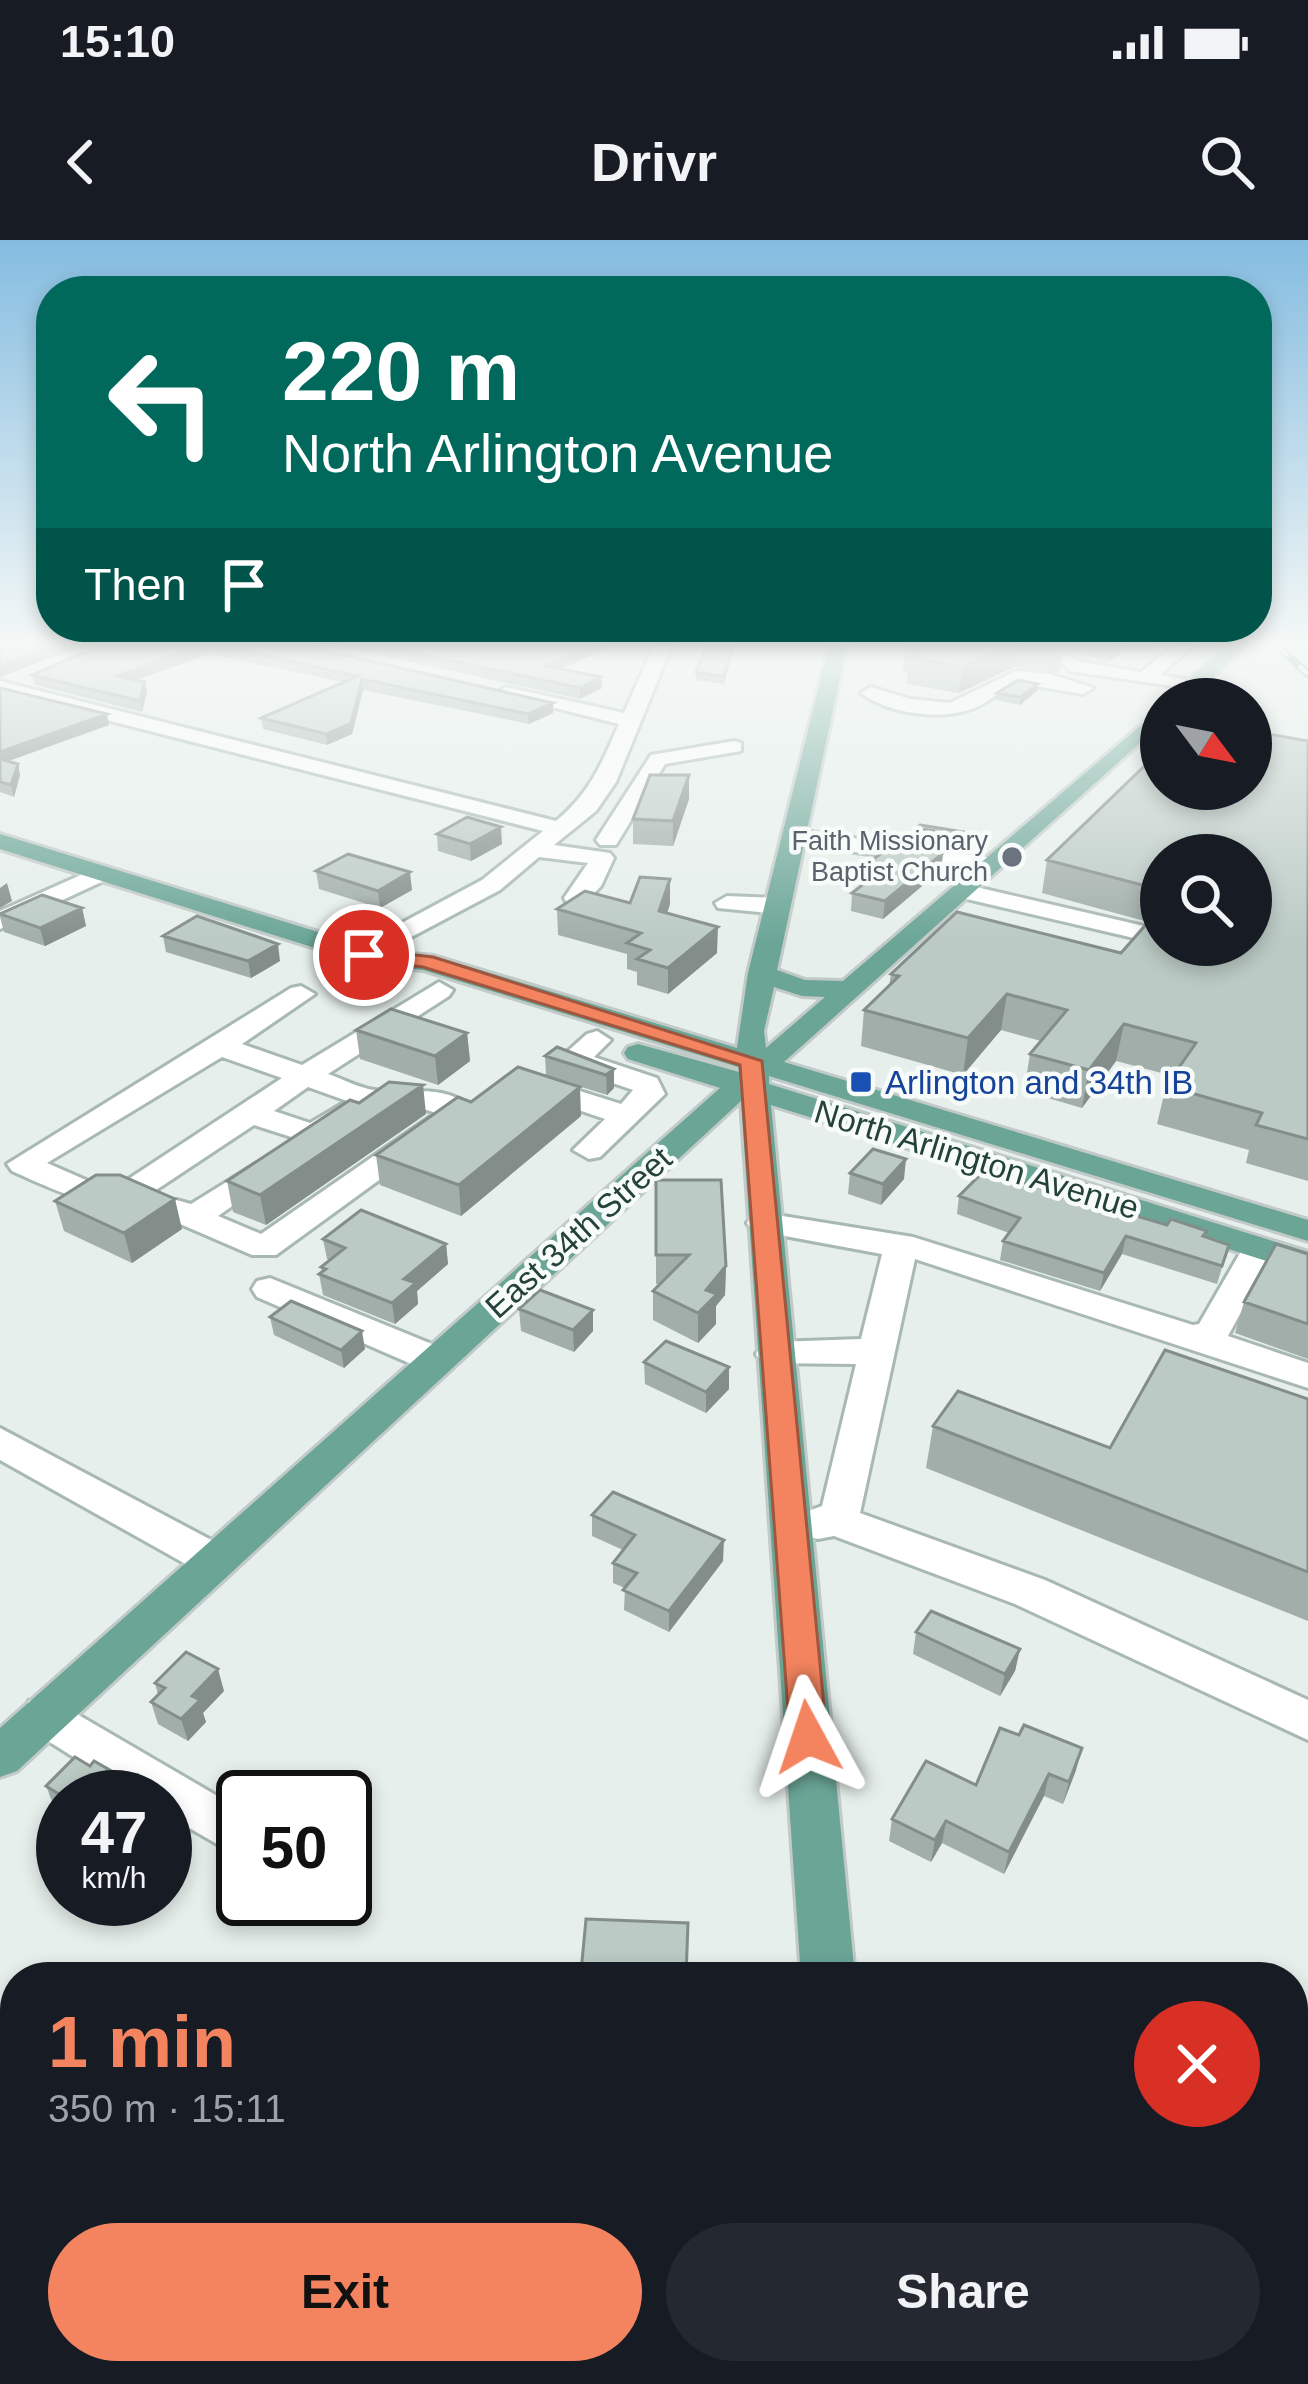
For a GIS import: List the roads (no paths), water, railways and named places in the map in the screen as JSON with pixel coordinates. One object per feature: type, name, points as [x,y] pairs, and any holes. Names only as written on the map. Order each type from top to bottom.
[{"type":"main road","points":[[816,745],[750,1031],[827,1962]]},
{"type":"main road","name":"East 34th Street","points":[[0,1757],[753,1075],[1126,745]]},
{"type":"main road","name":"North Arlington Avenue","points":[[0,841],[371,957],[425,962],[1308,1263]]},
{"type":"main road","name":"North Arlington Avenue","points":[[371,957],[389,973],[597,1040],[753,1075],[1308,1231]]},
{"type":"main road","points":[[761,973],[809,989],[851,988]]},
{"type":"street","points":[[230,745],[562,829]]},
{"type":"street","points":[[371,957],[491,885],[562,829],[596,797],[621,745]]},
{"type":"street","points":[[608,840],[651,788],[658,759],[734,747]]},
{"type":"street","points":[[796,836],[992,865]]},
{"type":"street","points":[[537,850],[602,858],[590,886],[576,898]]},
{"type":"street","points":[[0,921],[101,872]]},
{"type":"street","points":[[963,890],[1140,933]]},
{"type":"street","points":[[727,903],[778,906]]},
{"type":"street","points":[[132,1191],[440,990]]},
{"type":"street","points":[[219,1046],[371,1099],[416,1096],[459,1111],[264,1248],[132,1191],[91,1194],[23,1164],[302,994]]},
{"type":"street","points":[[589,1150],[650,1094],[646,1084],[573,1060],[597,1040]]},
{"type":"street","points":[[530,1084],[626,1116]]},
{"type":"street","points":[[193,1218],[371,1099]]},
{"type":"street","points":[[251,1113],[313,1136]]},
{"type":"street","points":[[764,1223],[901,1244],[1308,1376]]},
{"type":"street","points":[[836,1520],[901,1244]]},
{"type":"street","points":[[1192,1337],[1212,1333],[1259,1248]]},
{"type":"street","points":[[270,1289],[436,1360]]},
{"type":"street","points":[[776,1354],[878,1351]]},
{"type":"street","points":[[0,1442],[215,1561]]},
{"type":"street","points":[[790,1522],[836,1520],[1030,1592],[1308,1720]]},
{"type":"street","points":[[46,1715],[216,1820]]},
{"type":"place","name":"Faith Missionary Baptist Church","points":[[1012,857]]},
{"type":"place","name":"Arlington and 34th IB","points":[[861,1082]]}]
